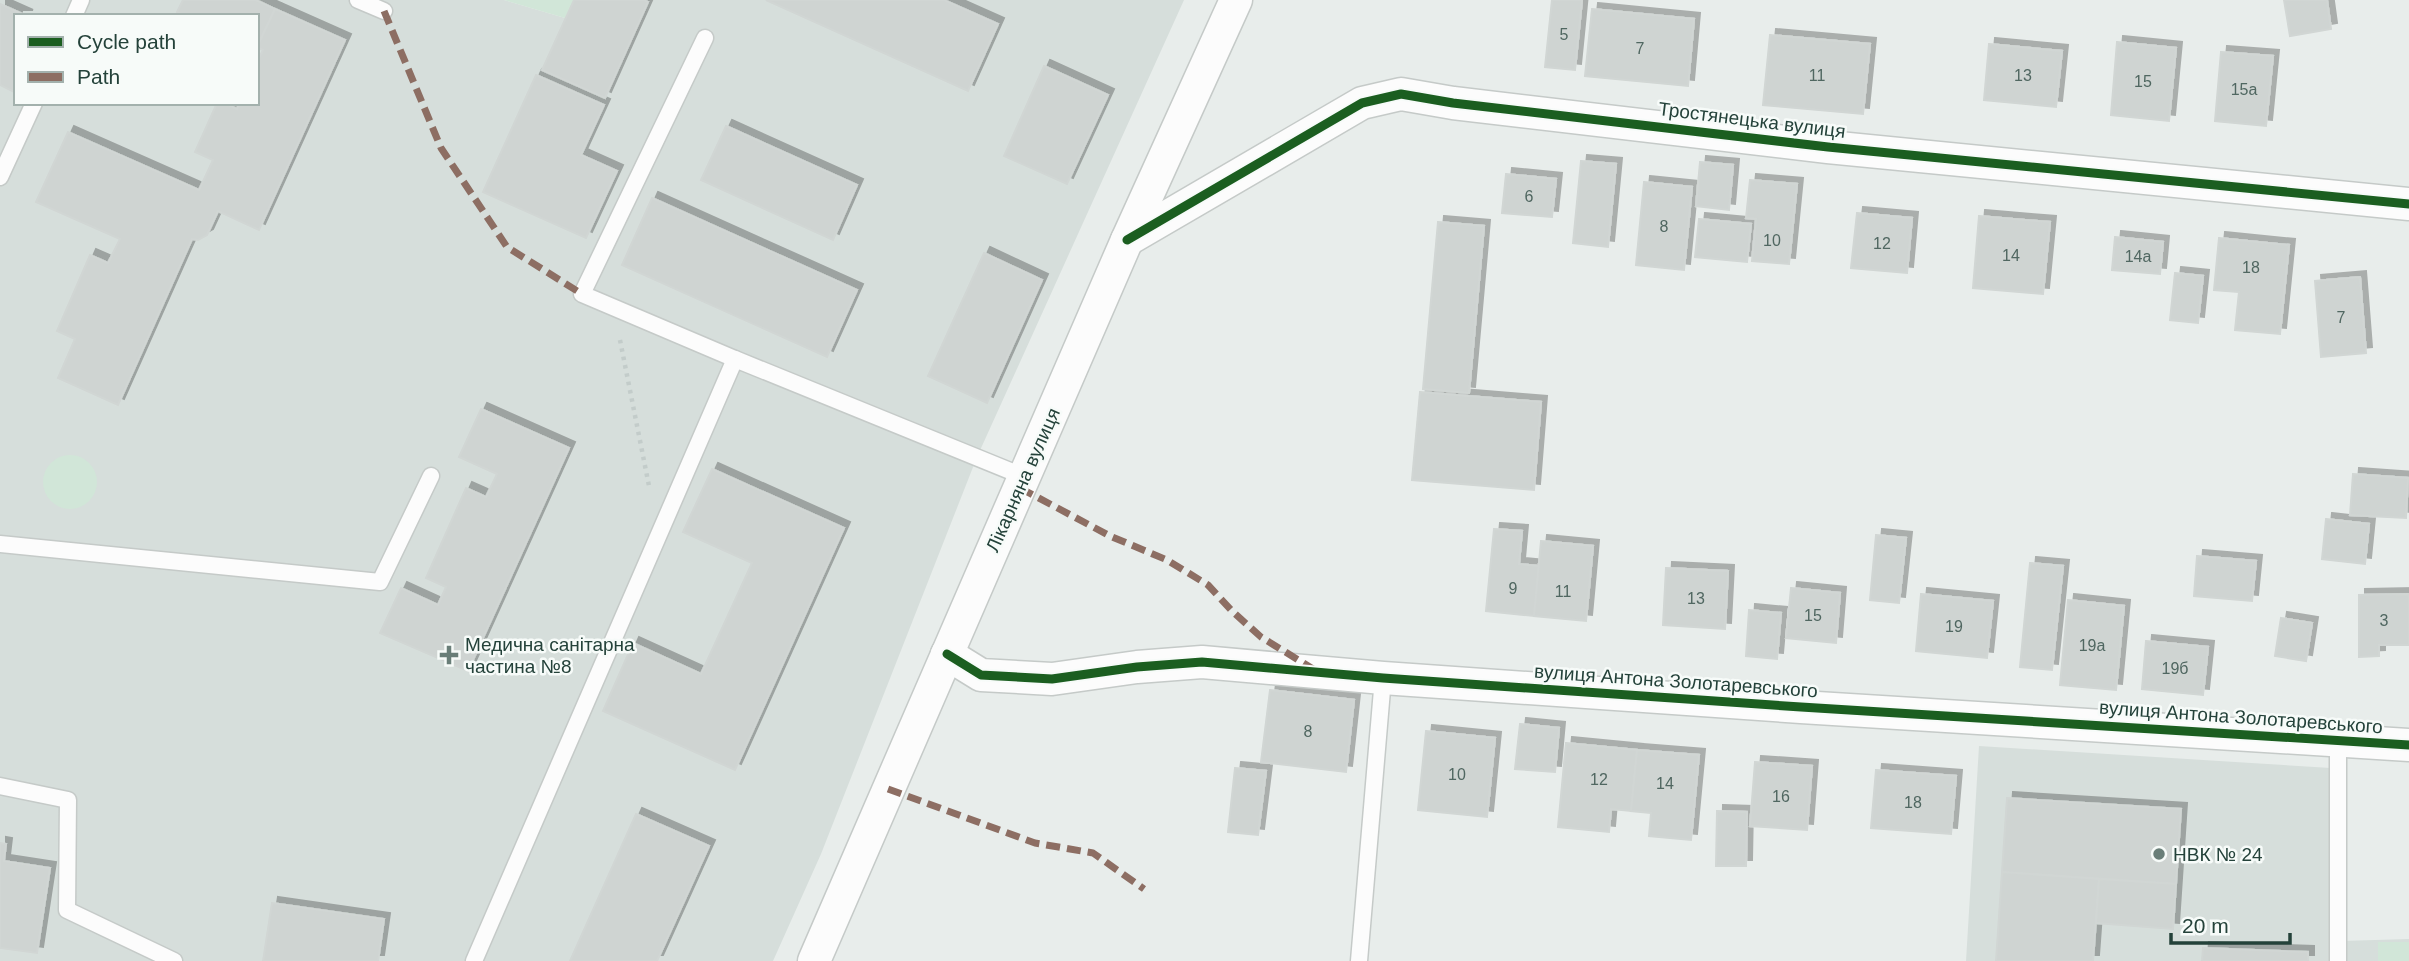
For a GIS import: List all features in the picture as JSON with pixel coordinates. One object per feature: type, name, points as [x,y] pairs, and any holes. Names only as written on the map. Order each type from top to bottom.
[{"type":"street","name":"Лікарняна вулиця","points":[[814,961],[1128,240],[1236,0]]},
{"type":"street","name":"Тростянецька вулиця","points":[[1128,240],[1362,103],[1401,94],[1453,103],[1828,148],[2409,204]]},
{"type":"street","name":"вулиця Антона Золотаревського","points":[[947,654],[981,675],[1040,679],[1137,667],[1202,663],[1383,678],[2409,745]]},
{"type":"lane","points":[[358,0],[384,11]]},
{"type":"lane","points":[[705,38],[582,294],[1025,477]]},
{"type":"lane","points":[[0,177],[33,105]]},
{"type":"lane","points":[[474,961],[735,359]]},
{"type":"lane","points":[[0,544],[380,582],[431,476]]},
{"type":"lane","points":[[1359,961],[1383,678]]},
{"type":"lane","points":[[2338,740],[2338,961]]},
{"type":"lane","points":[[0,786],[68,800],[67,910],[174,961]]},
{"type":"path","points":[[614,307],[659,535]]},
{"type":"shaded area","name":"Медична санітарна частина №8","points":[[0,0],[504,0],[565,18],[574,0],[1184,0],[977,457],[821,854],[773,961],[0,961]]},
{"type":"shaded area","name":"НВК № 24","points":[[1979,746],[2347,769],[2341,941],[2409,939],[2409,961],[1966,961]]},
{"type":"green space","points":[[504,0],[574,0],[565,18]]},
{"type":"green space","points":[[70,455],[89,463],[97,482],[89,501],[70,509],[51,501],[43,482],[51,463]]},
{"type":"green space","points":[[2378,942],[2409,942],[2409,961],[2378,961]]},
{"type":"building","points":[[183,0],[256,0],[275,9],[259,43],[259,14],[177,12]]},
{"type":"building","points":[[574,0],[648,2],[605,98],[542,70]]},
{"type":"building","points":[[766,0],[944,0],[998,24],[968,91]]},
{"type":"building","points":[[1552,0],[1582,0],[1575,70],[1545,67]]},
{"type":"building","points":[[2284,0],[2327,0],[2331,29],[2290,36]]},
{"type":"building","points":[[0,4],[22,14],[14,14],[14,92],[0,85]]},
{"type":"building","points":[[275,9],[345,40],[259,230],[218,211],[207,235],[198,240],[192,239],[118,405],[58,378],[75,339],[57,331],[90,255],[108,263],[120,239],[36,202],[68,132],[199,190],[213,160],[195,152],[216,105],[229,105],[237,109],[238,105],[259,105],[259,58],[263,50],[259,48]]},
{"type":"building","points":[[1592,9],[1694,19],[1688,86],[1585,76]]},
{"type":"building","points":[[1770,35],[1870,44],[1863,114],[1763,105]]},
{"type":"building","points":[[2117,42],[2176,48],[2169,121],[2111,115]]},
{"type":"building","points":[[1989,44],[2062,51],[2056,107],[1984,100]]},
{"type":"building","points":[[2221,52],[2273,56],[2266,126],[2215,121]]},
{"type":"building","points":[[1044,66],[1108,95],[1067,184],[1004,156]]},
{"type":"building","points":[[536,75],[604,105],[581,155],[617,171],[586,238],[483,192]]},
{"type":"building","points":[[726,126],[857,185],[833,240],[701,180]]},
{"type":"building","points":[[1581,161],[1616,164],[1608,247],[1573,243]]},
{"type":"building","points":[[1700,162],[1733,165],[1729,210],[1696,206]]},
{"type":"building","points":[[1506,174],[1556,179],[1552,217],[1502,213]]},
{"type":"building","points":[[1750,180],[1797,184],[1789,264],[1752,261],[1756,219],[1746,218]]},
{"type":"building","points":[[1644,182],[1692,187],[1684,270],[1636,265]]},
{"type":"building","points":[[652,198],[857,290],[827,357],[622,265]]},
{"type":"building","points":[[1857,213],[1912,218],[1907,273],[1851,268]]},
{"type":"building","points":[[1979,216],[2050,222],[2043,294],[1973,288]]},
{"type":"building","points":[[1699,219],[1751,224],[1747,262],[1695,257]]},
{"type":"building","points":[[1438,222],[1484,226],[1469,393],[1423,389]]},
{"type":"building","points":[[2115,237],[2163,242],[2160,274],[2112,270]]},
{"type":"building","points":[[2219,238],[2289,245],[2280,334],[2235,330],[2239,292],[2214,290]]},
{"type":"building","points":[[984,253],[1042,280],[987,403],[928,376]]},
{"type":"building","points":[[2175,273],[2203,276],[2198,323],[2170,320]]},
{"type":"building","points":[[2360,277],[2366,353],[2321,357],[2315,281]]},
{"type":"building","points":[[1420,392],[1541,402],[1534,490],[1412,480]]},
{"type":"building","points":[[481,409],[569,448],[468,671],[380,633],[401,588],[438,605],[446,587],[426,578],[466,488],[486,497],[497,474],[459,457]]},
{"type":"building","points":[[712,469],[844,528],[735,770],[603,711],[633,643],[701,674],[752,563],[683,532]]},
{"type":"building","points":[[2353,474],[2408,478],[2406,518],[2350,515]]},
{"type":"building","points":[[2326,519],[2369,524],[2365,564],[2322,559]]},
{"type":"building","points":[[1494,529],[1522,531],[1519,564],[1539,566],[1534,616],[1486,611]]},
{"type":"building","points":[[1876,535],[1906,538],[1899,603],[1870,600]]},
{"type":"building","points":[[1541,541],[1593,546],[1586,621],[1534,616]]},
{"type":"building","points":[[2197,556],[2256,561],[2252,601],[2194,596]]},
{"type":"building","points":[[2030,563],[2063,566],[2052,670],[2020,667]]},
{"type":"building","points":[[1666,568],[1728,571],[1725,629],[1663,625]]},
{"type":"building","points":[[1791,588],[1840,593],[1836,643],[1786,638]]},
{"type":"building","points":[[1921,594],[1993,601],[1987,658],[1916,651]]},
{"type":"building","points":[[2409,594],[2409,645],[2379,645],[2379,656],[2359,657],[2359,595]]},
{"type":"building","points":[[2068,600],[2124,606],[2116,690],[2060,685]]},
{"type":"building","points":[[1749,610],[1781,613],[1777,659],[1746,656]]},
{"type":"building","points":[[2281,618],[2312,623],[2306,661],[2275,656]]},
{"type":"building","points":[[2146,641],[2208,647],[2203,695],[2142,689]]},
{"type":"building","points":[[1270,690],[1354,700],[1346,772],[1261,762]]},
{"type":"building","points":[[1520,724],[1559,728],[1555,772],[1515,769]]},
{"type":"building","points":[[1426,731],[1495,738],[1487,817],[1418,810]]},
{"type":"building","points":[[1566,743],[1637,750],[1631,811],[1611,809],[1609,832],[1558,827]]},
{"type":"building","points":[[1637,750],[1699,755],[1691,840],[1649,836],[1651,813],[1631,811]]},
{"type":"building","points":[[1755,762],[1812,766],[1807,830],[1750,826]]},
{"type":"building","points":[[1235,768],[1266,771],[1258,835],[1228,832]]},
{"type":"building","points":[[1876,770],[1956,776],[1951,834],[1871,828]]},
{"type":"building","points":[[2007,798],[2181,809],[2176,884],[2002,872]]},
{"type":"building","points":[[1717,811],[1747,812],[1746,866],[1716,866]]},
{"type":"building","points":[[636,814],[709,846],[657,961],[570,961]]},
{"type":"building","points":[[0,843],[6,844],[4,861],[50,868],[37,953],[0,948]]},
{"type":"building","points":[[2002,872],[2099,879],[2093,961],[1996,961]]},
{"type":"building","points":[[2099,879],[2176,884],[2173,929],[2096,923]]},
{"type":"building","points":[[272,903],[384,919],[378,961],[263,961]]},
{"type":"building","points":[[2203,948],[2308,952],[2308,961],[2202,961]]},
{"type":"marked path","points":[[384,11],[441,148],[507,247],[582,294]]},
{"type":"marked path","points":[[1020,488],[1110,536],[1167,560],[1208,585],[1261,637],[1313,669]]},
{"type":"marked path","points":[[888,789],[1035,843],[1093,853],[1144,889]]},
{"type":"cycle path","points":[[1127,240],[1362,103],[1401,94],[1453,103],[1828,147],[2409,204]]},
{"type":"cycle path","points":[[947,654],[981,675],[1052,679],[1137,667],[1202,662],[1383,678],[1801,707],[2409,745]]},
{"type":"place","name":"Медична санітарна частина №8","points":[[449,655]]},
{"type":"place","name":"НВК № 24","points":[[2159,854]]}]
